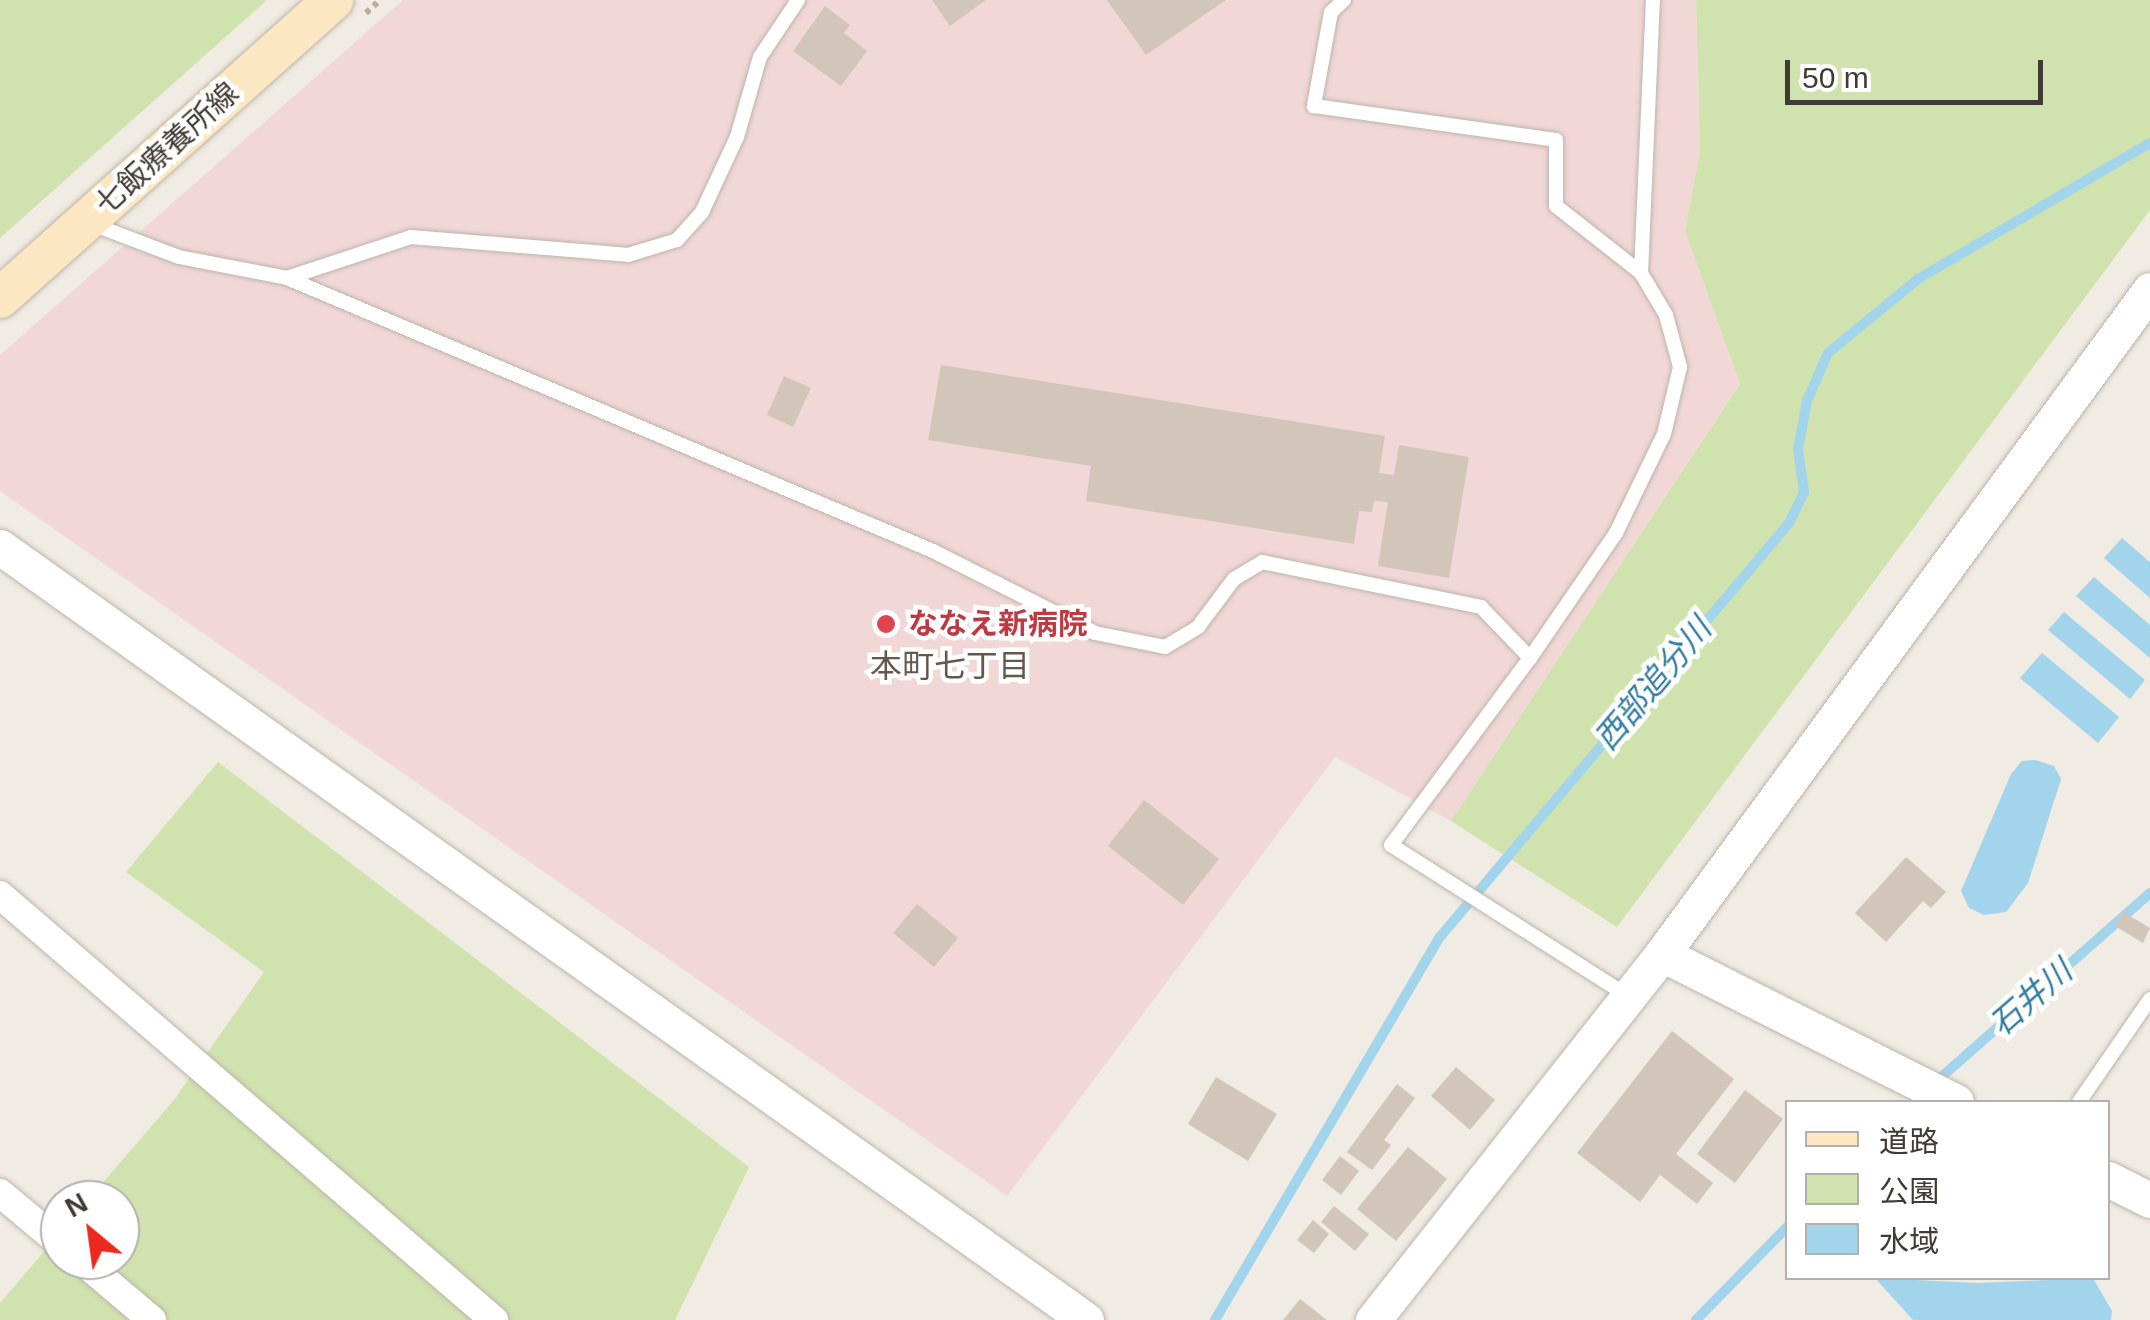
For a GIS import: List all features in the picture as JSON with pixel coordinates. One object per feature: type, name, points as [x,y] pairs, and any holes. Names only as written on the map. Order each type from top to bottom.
[{"type":"main road","name":"七飯療養所線","points":[[0,298],[333,0]]},
{"type":"street","points":[[1374,1320],[1662,954],[2150,290]]},
{"type":"street","points":[[0,546],[1086,1320]]},
{"type":"street","points":[[0,895],[494,1320]]},
{"type":"street","points":[[1662,954],[1952,1100]]},
{"type":"street","points":[[2110,1180],[2150,1200]]},
{"type":"street","points":[[0,1193],[40,1226]]},
{"type":"street","points":[[104,1280],[152,1320]]},
{"type":"lane","points":[[287,278],[410,238],[628,255],[677,240],[702,212],[736,137],[760,57],[798,0]]},
{"type":"lane","points":[[1344,0],[1331,12],[1314,106],[1556,140],[1556,206],[1641,273],[1666,315],[1680,368],[1664,434],[1616,533],[1530,658],[1391,845],[1629,997]]},
{"type":"lane","points":[[1641,273],[1653,0]]},
{"type":"lane","points":[[86,222],[179,256],[287,278],[933,551],[1094,633],[1166,648],[1198,627],[1234,579],[1262,562],[1481,606],[1530,658]]},
{"type":"lane","points":[[2081,1100],[2150,999]]},
{"type":"shaded area","name":"ななえ新病院","points":[[403,0],[1696,0],[1700,150],[1685,231],[1740,384],[1451,821],[1335,757],[1007,1196],[0,491],[0,355]]},
{"type":"green space","points":[[0,0],[267,0],[0,238]]},
{"type":"green space","points":[[1696,0],[2150,0],[2150,210],[1617,927],[1451,821],[1740,384],[1685,231],[1700,150]]},
{"type":"green space","points":[[218,762],[749,1167],[675,1320],[0,1320],[0,1303],[40,1256],[40,1280],[140,1280],[140,1180],[105,1180],[174,1100],[264,972],[126,872]]},
{"type":"water","points":[[2122,538],[2150,562],[2150,598],[2104,558]]},
{"type":"water","points":[[2094,577],[2150,625],[2150,658],[2076,596]]},
{"type":"water","points":[[2064,612],[2145,680],[2130,699],[2048,630]]},
{"type":"water","points":[[2042,653],[2119,717],[2098,743],[2020,678]]},
{"type":"water","points":[[2022,761],[2054,766],[2061,779],[2028,883],[2006,912],[1984,915],[1969,908],[1961,891],[2011,774]]},
{"type":"water","points":[[1877,1280],[1978,1283],[2094,1280],[2112,1311],[2111,1320],[1913,1320]]},
{"type":"building","points":[[932,0],[986,0],[950,26]]},
{"type":"building","points":[[1107,0],[1226,0],[1146,55]]},
{"type":"building","points":[[825,6],[850,25],[844,33],[867,51],[841,86],[793,51]]},
{"type":"building","points":[[941,365],[1385,436],[1379,473],[1394,475],[1399,445],[1469,457],[1449,578],[1378,566],[1388,502],[1374,501],[1372,512],[1359,511],[1354,544],[1086,501],[1091,466],[928,440]]},
{"type":"building","points":[[784,376],[811,388],[793,427],[767,415]]},
{"type":"building","points":[[1144,800],[1219,859],[1183,905],[1108,846]]},
{"type":"building","points":[[1906,857],[1946,892],[1931,908],[1923,901],[1886,942],[1855,913]]},
{"type":"building","points":[[917,904],[958,938],[934,967],[893,933]]},
{"type":"building","points":[[2123,912],[2150,928],[2143,943],[2115,926]]},
{"type":"building","points":[[1672,1031],[1734,1079],[1676,1154],[1713,1183],[1697,1204],[1660,1175],[1640,1202],[1577,1153]]},
{"type":"building","points":[[1456,1067],[1495,1100],[1470,1130],[1431,1096]]},
{"type":"building","points":[[1216,1077],[1277,1114],[1248,1161],[1188,1124]]},
{"type":"building","points":[[1397,1084],[1415,1098],[1384,1140],[1391,1145],[1372,1170],[1347,1152]]},
{"type":"building","points":[[1745,1090],[1783,1119],[1735,1183],[1697,1154]]},
{"type":"building","points":[[1408,1147],[1447,1179],[1396,1241],[1357,1209]]},
{"type":"building","points":[[1340,1156],[1359,1171],[1341,1195],[1322,1180]]},
{"type":"building","points":[[1334,1206],[1369,1234],[1355,1251],[1321,1222]]},
{"type":"building","points":[[1313,1220],[1329,1234],[1314,1253],[1297,1240]]},
{"type":"building","points":[[1300,1299],[1327,1320],[1283,1320]]},
{"type":"waterway","name":"西部追分川","points":[[1215,1320],[1440,937],[1789,523],[1804,492],[1798,449],[1807,401],[1828,353],[1918,279],[2150,143]]},
{"type":"waterway","name":"石井川","points":[[1915,1100],[2150,893]]},
{"type":"waterway","name":"石井川","points":[[1696,1320],[1785,1229]]},
{"type":"place","name":"ななえ新病院","points":[[886,624]]},
{"type":"district","name":"本町七丁目","points":[[950,666]]}]
